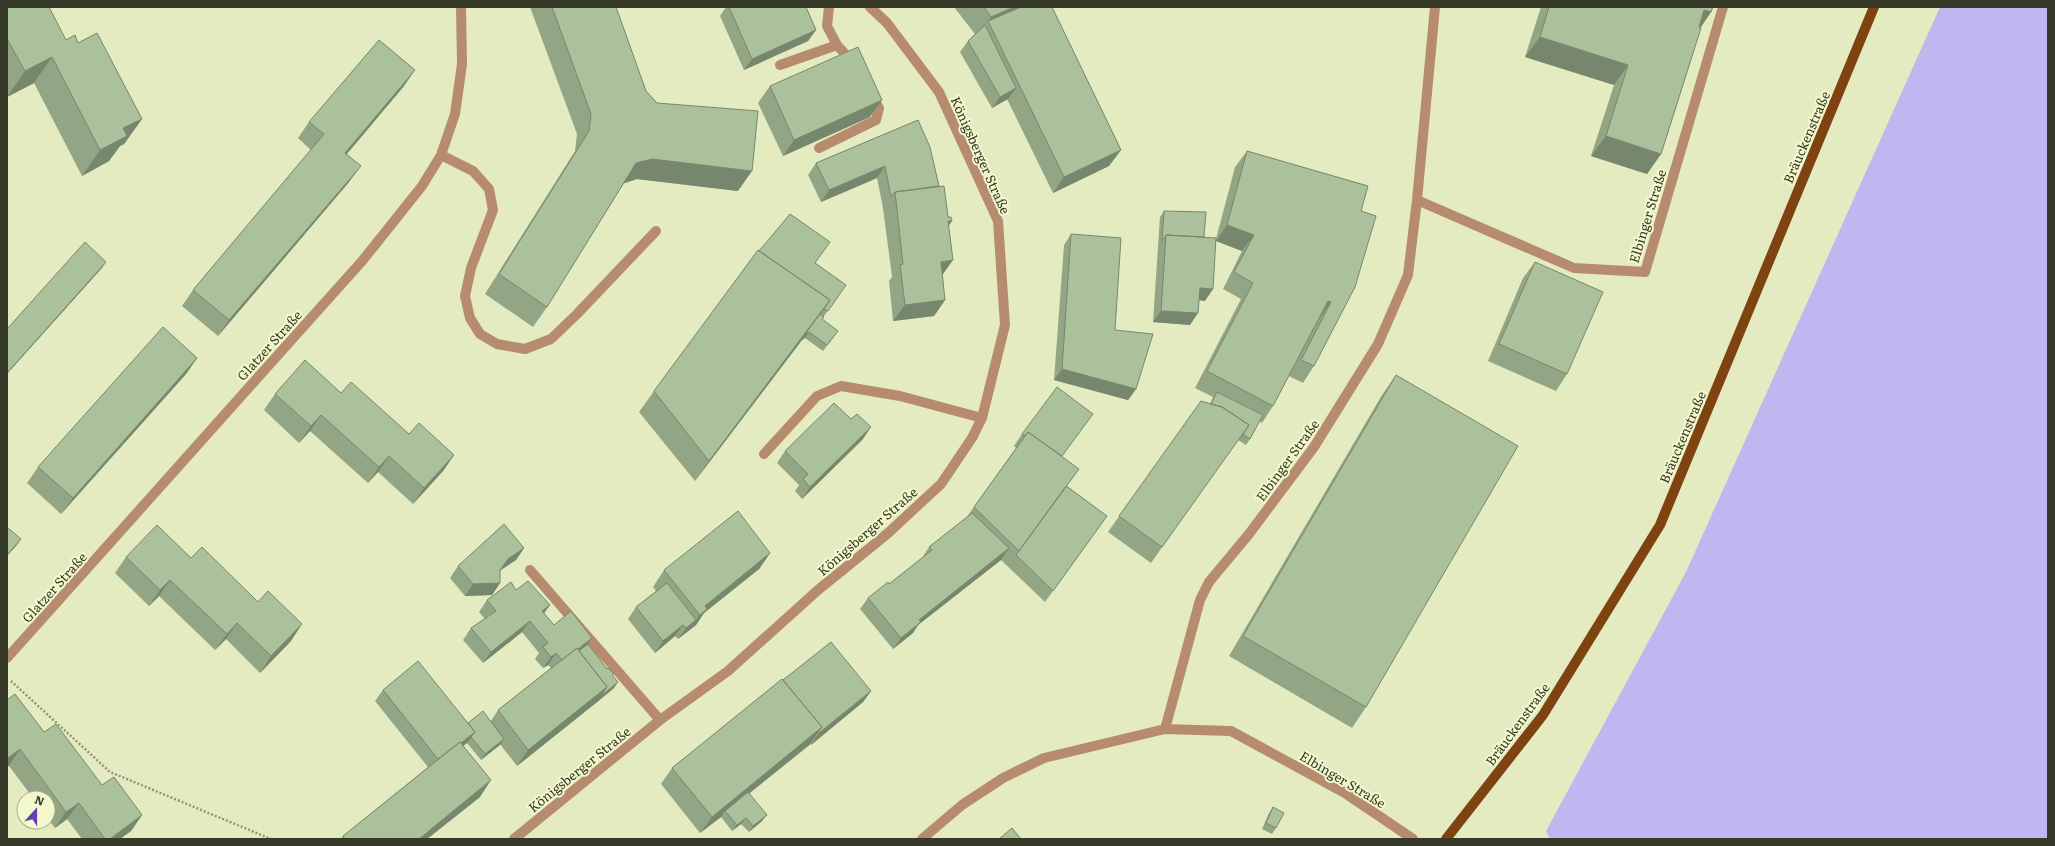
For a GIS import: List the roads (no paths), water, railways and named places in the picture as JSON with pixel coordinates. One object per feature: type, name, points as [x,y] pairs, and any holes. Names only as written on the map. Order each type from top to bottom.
[{"type":"main road","name":"Bräuckenstraße","points":[[1446,839],[1543,715],[1660,524],[1874,7]]},
{"type":"street","name":"Glatzer Straße","points":[[7,658],[363,260],[422,186],[441,155],[455,114],[461,71],[461,7]]},
{"type":"street","points":[[829,7],[827,26],[837,45],[860,73]]},
{"type":"street","name":"Königsberger Straße","points":[[514,839],[660,720],[728,671],[818,590],[887,534],[941,484],[972,438],[982,418],[1005,325],[998,221],[939,92],[887,22],[870,7]]},
{"type":"street","name":"Elbinger Straße","points":[[1165,729],[1200,600],[1209,582],[1249,534],[1314,447],[1378,344],[1408,274],[1417,200],[1435,7]]},
{"type":"street","name":"Elbinger Straße","points":[[1417,200],[1574,268],[1645,272],[1723,7]]},
{"type":"street","points":[[780,65],[837,45]]},
{"type":"street","points":[[819,148],[876,120],[879,108],[867,87]]},
{"type":"street","points":[[441,155],[473,171],[489,189],[493,210],[471,268],[465,296],[470,318],[480,334],[497,344],[525,349],[551,339],[577,314],[656,231]]},
{"type":"street","points":[[764,454],[817,396],[841,386],[900,396],[982,418]]},
{"type":"street","points":[[530,570],[660,720]]},
{"type":"street","name":"Elbinger Straße","points":[[922,839],[962,805],[1003,778],[1044,758],[1165,729],[1231,731],[1345,793],[1413,839]]}]
